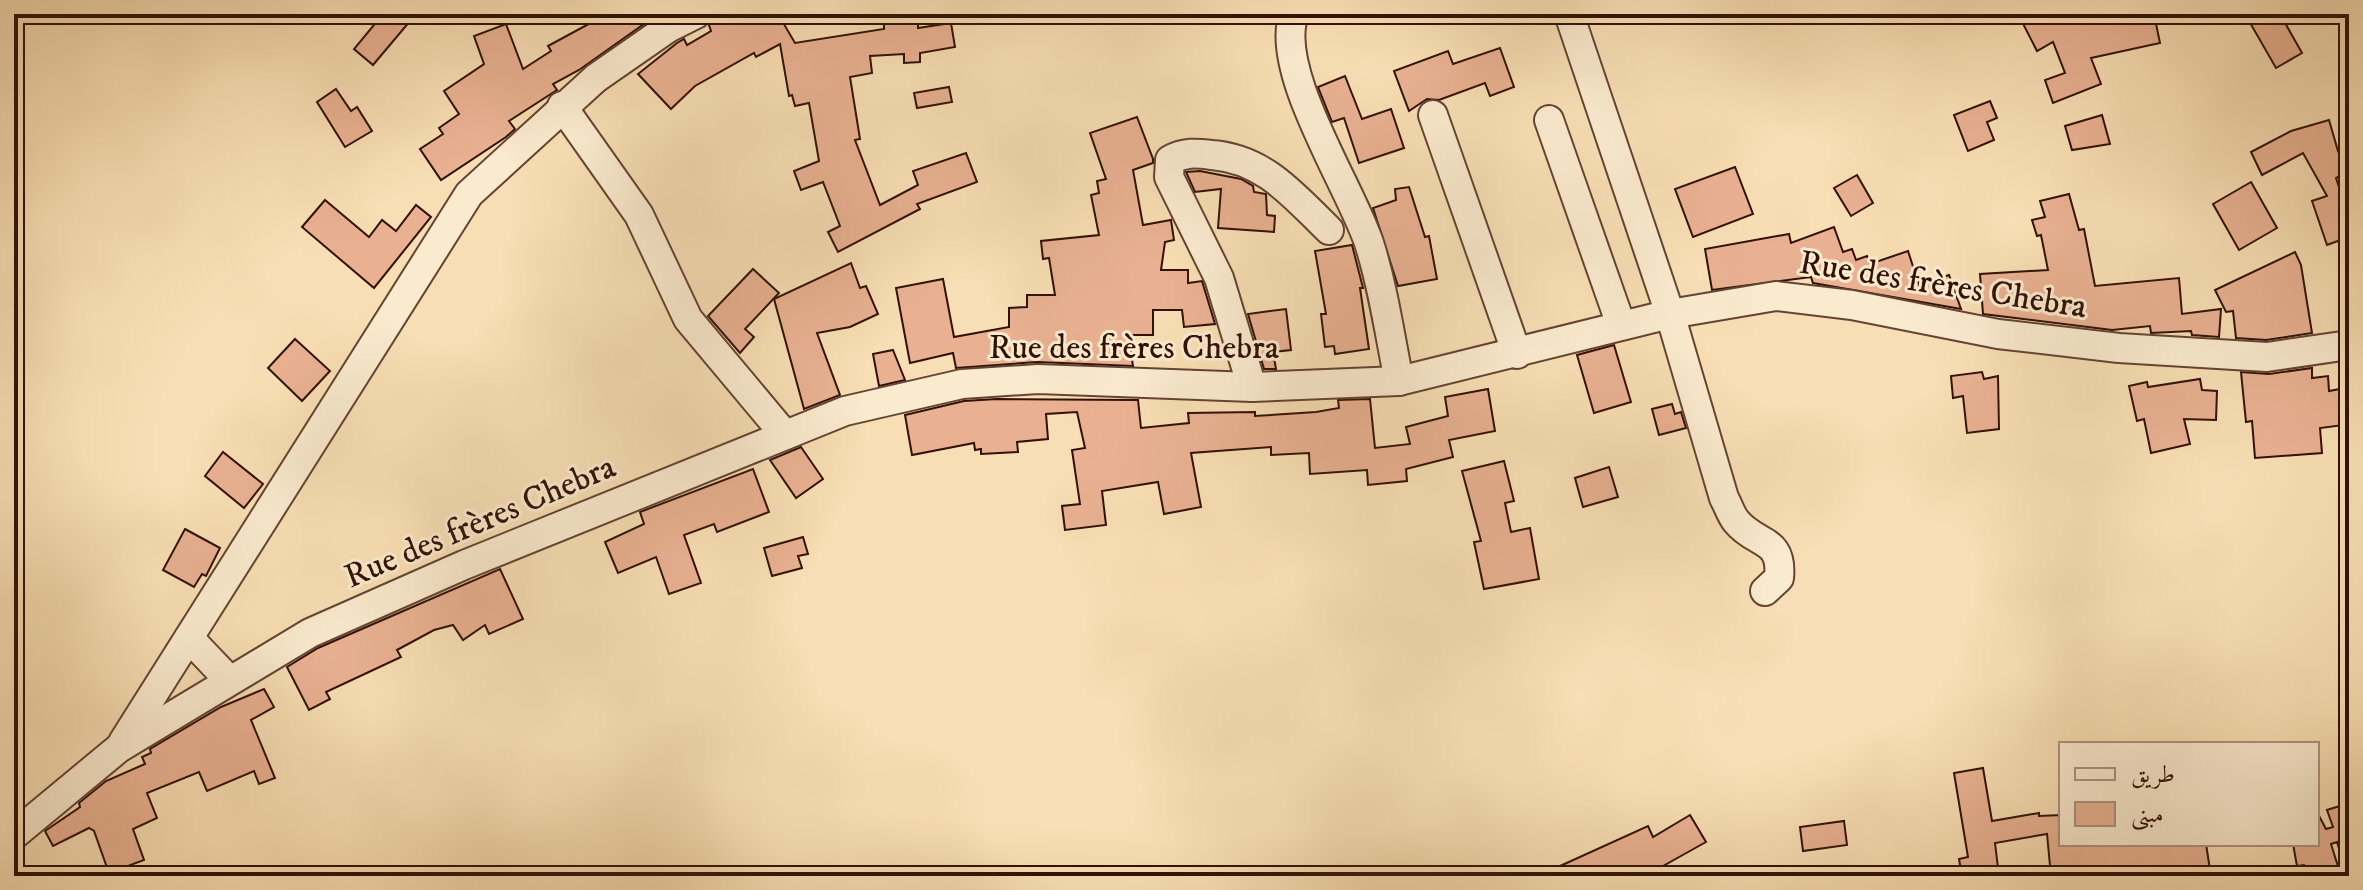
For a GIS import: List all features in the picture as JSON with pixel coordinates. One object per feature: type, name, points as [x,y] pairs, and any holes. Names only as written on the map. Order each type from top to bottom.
[{"type":"street","points":[[119,748],[469,194],[562,106],[662,21],[696,14]]},
{"type":"street","points":[[1294,14],[1289,46],[1298,79],[1370,246],[1399,381]]},
{"type":"street","points":[[1569,14],[1670,314],[1724,498],[1736,521],[1772,545],[1780,565],[1779,578],[1765,591]]},
{"type":"street","points":[[562,106],[639,215],[688,319],[785,435]]},
{"type":"street","points":[[1433,115],[1517,354]]},
{"type":"street","points":[[1549,120],[1621,325]]},
{"type":"street","points":[[1252,387],[1219,278],[1169,177],[1170,160],[1189,154],[1236,157],[1269,172],[1329,230]]},
{"type":"street","name":"Rue des frères Chebra","points":[[14,835],[119,748],[310,633],[464,565],[845,411],[962,384],[1038,379],[1252,387],[1399,381],[1517,354],[1621,325],[1776,296],[1852,305],[1998,334],[2119,348],[2267,357],[2349,345]]},
{"type":"street","points":[[189,638],[229,680]]},
{"type":"building","points":[[383,14],[416,14],[373,65],[354,49]]},
{"type":"building","points":[[607,14],[658,14],[579,70],[553,84],[557,90],[509,121],[515,129],[506,137],[441,180],[420,149],[443,134],[439,128],[459,114],[444,91],[484,64],[474,36],[506,24],[523,69],[551,51],[548,46]]},
{"type":"building","points":[[713,14],[778,14],[795,43],[884,29],[884,14],[918,14],[918,28],[951,23],[955,47],[920,53],[920,62],[904,63],[904,54],[870,56],[872,73],[850,77],[860,139],[855,140],[880,205],[918,185],[913,171],[966,153],[977,182],[917,204],[920,209],[838,252],[828,232],[840,226],[823,182],[801,190],[794,171],[819,161],[809,103],[795,106],[792,95],[789,96],[780,44],[756,57],[754,53],[695,86],[671,109],[638,74],[677,43],[684,39],[687,45],[711,31],[709,25]]},
{"type":"building","points":[[2018,14],[2154,14],[2160,43],[2091,58],[2101,84],[2053,103],[2045,80],[2065,73],[2053,42],[2037,51]]},
{"type":"building","points":[[2245,14],[2280,14],[2302,53],[2276,68]]},
{"type":"building","points":[[1500,48],[1514,87],[1490,96],[1485,83],[1439,100],[1427,99],[1409,111],[1394,71],[1448,51],[1453,64]]},
{"type":"building","points":[[1345,76],[1362,119],[1391,109],[1404,148],[1359,163],[1344,118],[1332,122],[1318,87]]},
{"type":"building","points":[[949,87],[952,102],[917,108],[914,93]]},
{"type":"building","points":[[336,89],[351,111],[357,107],[372,131],[345,147],[317,102]]},
{"type":"building","points":[[1990,101],[1997,118],[1987,122],[1994,140],[1968,151],[1954,115]]},
{"type":"building","points":[[2102,115],[2110,144],[2072,150],[2065,126]]},
{"type":"building","points":[[1137,117],[1153,159],[1153,163],[1133,170],[1143,225],[1171,220],[1174,240],[1165,242],[1161,270],[1188,270],[1188,283],[1202,281],[1215,324],[1184,327],[1182,310],[1153,310],[1153,335],[1128,335],[1133,366],[1037,362],[956,368],[953,353],[910,363],[896,288],[943,279],[954,337],[1009,327],[1009,308],[1027,307],[1027,295],[1055,295],[1049,258],[1043,259],[1041,241],[1099,235],[1091,195],[1099,193],[1097,181],[1106,179],[1090,133]]},
{"type":"building","points":[[2329,120],[2338,151],[2349,171],[2336,178],[2349,217],[2349,237],[2327,245],[2312,201],[2327,196],[2303,153],[2262,175],[2251,152],[2291,131]]},
{"type":"building","points":[[1735,167],[1753,214],[1693,237],[1675,189]]},
{"type":"building","points":[[1200,171],[1241,179],[1253,186],[1254,192],[1266,194],[1267,215],[1275,216],[1274,232],[1218,228],[1221,189],[1195,192],[1186,172]]},
{"type":"building","points":[[1857,175],[1873,203],[1851,216],[1834,188]]},
{"type":"building","points":[[2251,182],[2277,228],[2239,250],[2213,204]]},
{"type":"building","points":[[1409,187],[1425,237],[1429,236],[1437,279],[1398,286],[1373,208],[1396,200],[1395,189]]},
{"type":"building","points":[[2069,194],[2079,230],[2084,229],[2095,286],[2179,278],[2182,314],[2221,309],[2219,337],[2192,335],[2191,331],[2151,333],[2150,326],[2112,330],[1983,314],[1980,274],[2048,270],[2041,235],[2037,236],[2032,220],[2045,217],[2040,201]]},
{"type":"building","points":[[325,200],[369,237],[382,220],[396,231],[416,205],[431,217],[374,288],[302,227]]},
{"type":"building","points":[[1834,227],[1843,252],[1852,249],[1856,260],[1867,256],[1870,264],[1908,251],[1919,285],[1949,275],[1961,309],[1813,283],[1811,277],[1712,290],[1705,249],[1789,234],[1791,243]]},
{"type":"building","points":[[1352,245],[1363,288],[1360,288],[1369,349],[1335,354],[1334,346],[1325,347],[1321,314],[1326,314],[1315,251]]},
{"type":"building","points":[[2295,252],[2301,265],[2312,333],[2266,340],[2236,338],[2233,311],[2226,312],[2215,290]]},
{"type":"building","points":[[851,263],[860,288],[866,286],[878,314],[850,327],[817,333],[840,395],[804,409],[774,299]]},
{"type":"building","points":[[753,269],[779,293],[745,329],[754,337],[740,353],[708,316]]},
{"type":"building","points":[[1286,309],[1291,350],[1273,352],[1276,369],[1264,369],[1248,314]]},
{"type":"building","points":[[295,339],[330,371],[302,401],[268,368]]},
{"type":"building","points":[[1614,345],[1631,402],[1594,413],[1577,355]]},
{"type":"building","points":[[893,350],[905,380],[879,386],[873,354]]},
{"type":"building","points":[[2312,368],[2312,378],[2328,376],[2329,391],[2340,389],[2344,425],[2320,428],[2322,453],[2255,458],[2252,421],[2246,422],[2241,372],[2269,374]]},
{"type":"building","points":[[1982,372],[1984,379],[1998,376],[1999,429],[1967,433],[1963,396],[1953,398],[1951,376]]},
{"type":"building","points":[[2200,379],[2202,390],[2217,391],[2216,420],[2184,419],[2190,444],[2151,453],[2144,419],[2137,421],[2129,386],[2147,382],[2148,387]]},
{"type":"building","points":[[1488,389],[1495,431],[1449,440],[1453,457],[1406,469],[1407,481],[1368,485],[1367,470],[1310,474],[1309,453],[1271,455],[1271,447],[1191,453],[1201,507],[1164,514],[1158,482],[1102,491],[1106,525],[1065,530],[1062,506],[1080,504],[1072,450],[1085,448],[1077,412],[1046,414],[1048,439],[1017,442],[1018,452],[981,454],[981,449],[975,450],[974,443],[912,455],[905,415],[964,401],[1138,400],[1141,428],[1189,423],[1188,413],[1255,412],[1255,416],[1316,412],[1339,408],[1338,400],[1370,399],[1375,448],[1410,444],[1406,427],[1448,416],[1445,397]]},
{"type":"building","points":[[1672,404],[1675,414],[1681,412],[1686,428],[1659,435],[1652,409]]},
{"type":"building","points":[[801,447],[823,479],[796,498],[770,460]]},
{"type":"building","points":[[223,452],[263,484],[244,508],[205,476]]},
{"type":"building","points":[[1504,461],[1514,501],[1505,503],[1511,532],[1530,528],[1539,579],[1484,589],[1474,542],[1481,541],[1462,471]]},
{"type":"building","points":[[1609,467],[1618,497],[1583,507],[1575,478]]},
{"type":"building","points":[[753,469],[769,512],[717,532],[714,524],[684,535],[701,583],[669,594],[656,557],[618,573],[605,542],[644,524],[640,512]]},
{"type":"building","points":[[185,529],[220,548],[206,576],[202,574],[194,587],[163,570]]},
{"type":"building","points":[[803,537],[808,554],[798,556],[802,568],[772,576],[764,548]]},
{"type":"building","points":[[500,569],[523,619],[489,634],[485,625],[463,640],[453,625],[434,630],[397,650],[401,657],[326,692],[330,699],[309,710],[287,667],[318,648]]},
{"type":"building","points":[[264,689],[274,707],[251,720],[275,778],[259,784],[254,771],[207,791],[199,772],[147,793],[157,818],[133,829],[144,860],[125,867],[128,876],[110,876],[94,831],[89,828],[53,846],[45,831],[80,807],[79,803],[106,781],[145,764],[142,757],[151,753],[150,749],[221,707]]},
{"type":"building","points":[[1983,768],[1992,821],[2039,813],[2039,816],[2059,815],[2059,846],[2206,846],[2211,876],[2051,876],[2047,834],[1995,843],[1999,876],[1962,876],[1959,859],[1968,857],[1954,773]]},
{"type":"building","points":[[2346,804],[2349,868],[2345,868],[2337,842],[2331,844],[2341,876],[2308,876],[2304,865],[2297,866],[2293,846],[2319,846],[2319,816],[2326,829],[2333,827],[2327,810]]},
{"type":"building","points":[[1690,815],[1706,842],[1645,876],[1538,876],[1648,826],[1653,837]]},
{"type":"building","points":[[1844,821],[1847,845],[1803,851],[1800,827]]}]
